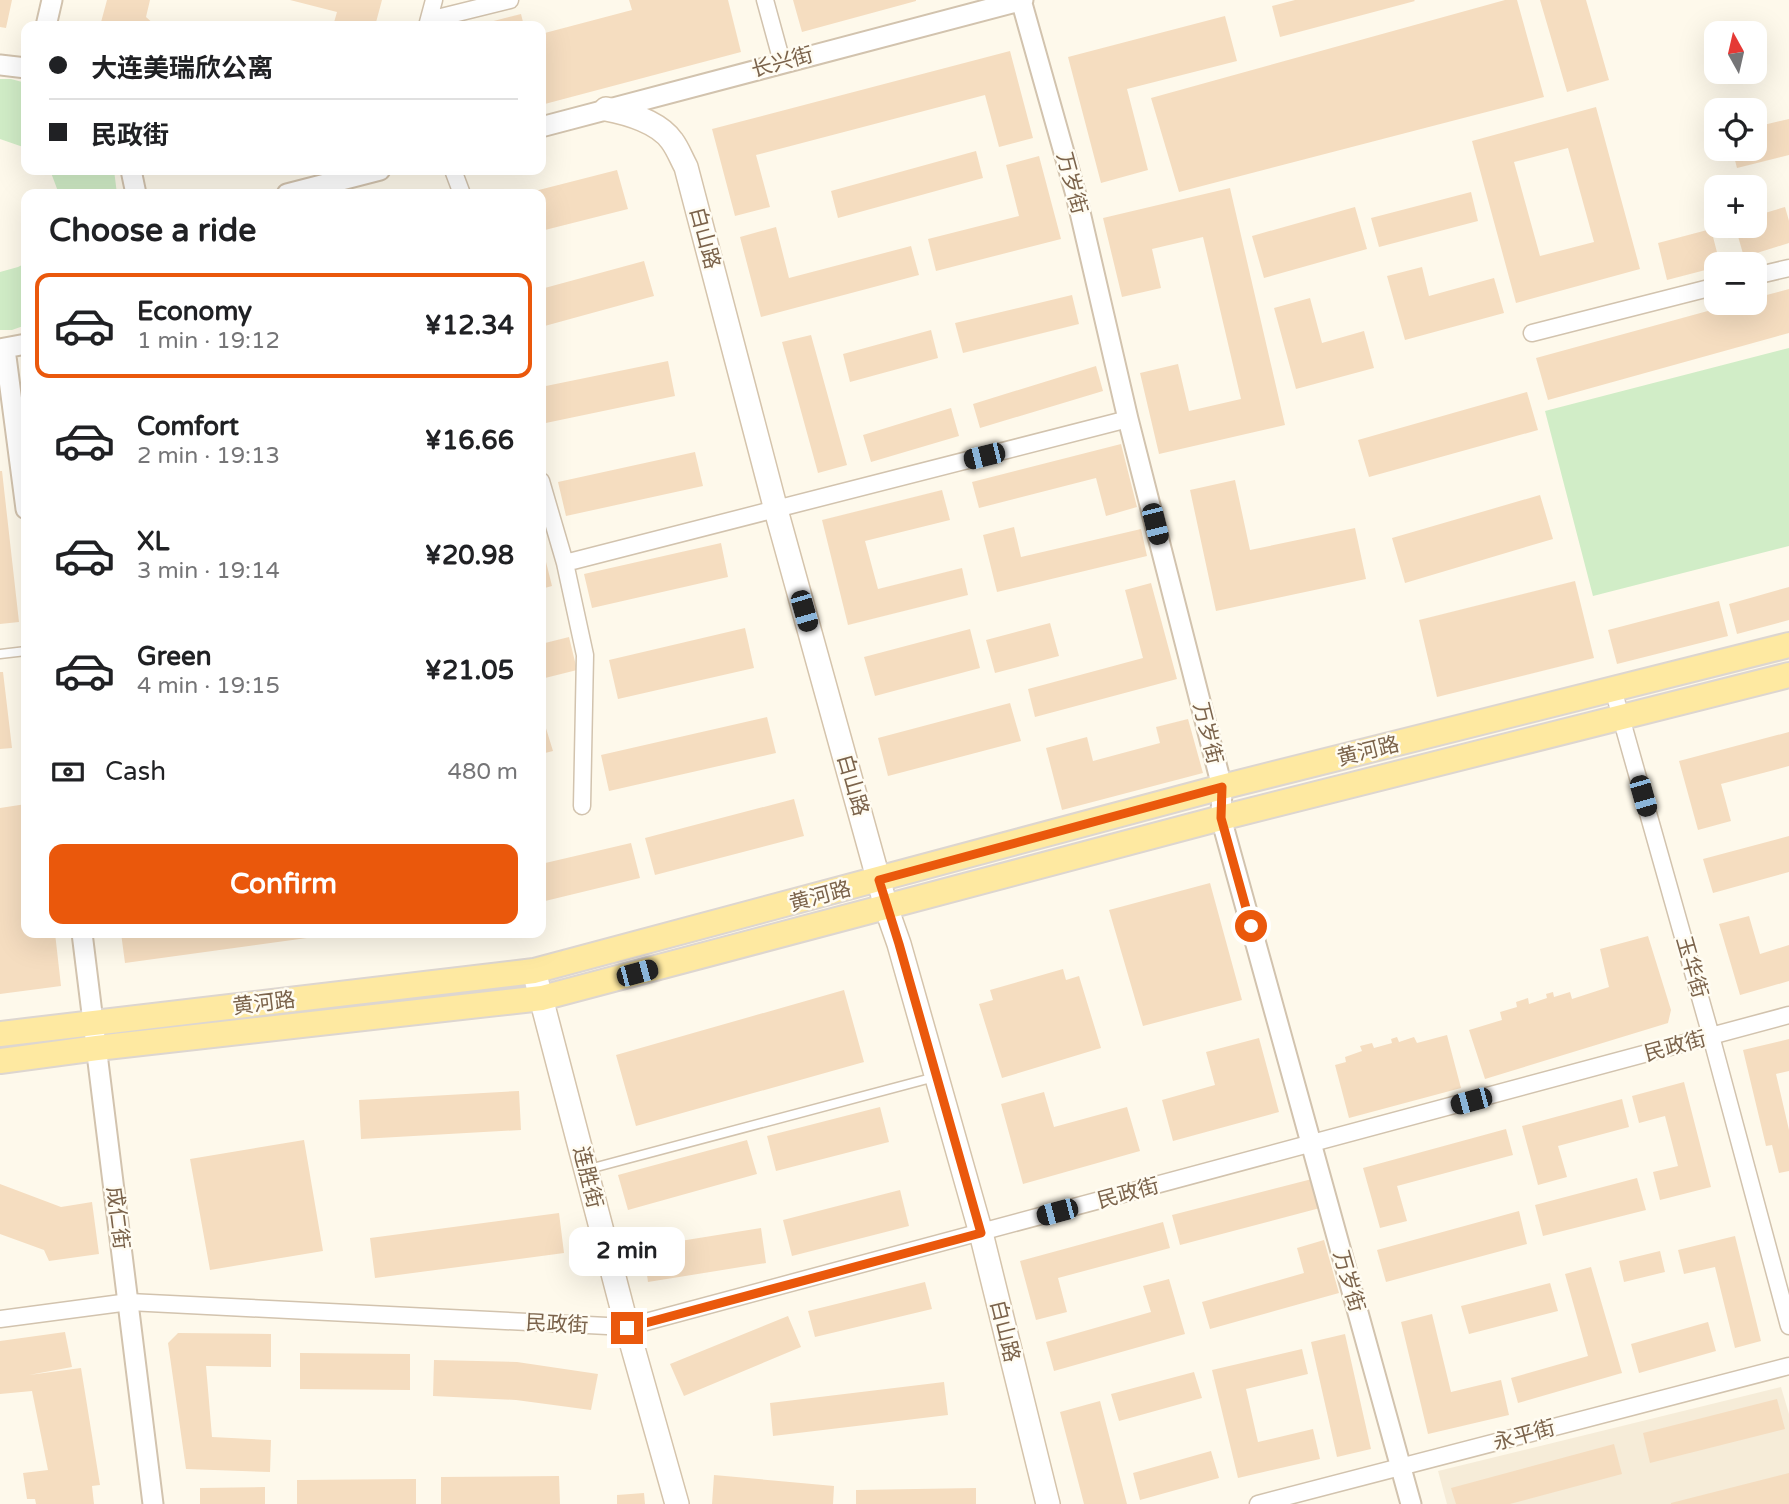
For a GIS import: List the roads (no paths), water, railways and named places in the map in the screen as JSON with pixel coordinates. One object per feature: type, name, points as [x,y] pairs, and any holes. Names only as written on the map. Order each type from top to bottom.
[{"type":"main road","name":"白山路","points":[[606,109],[628,113],[671,138],[686,167],[776,510],[886,907],[899,944],[981,1233],[1048,1504]]},
{"type":"main road","name":"黄河路","points":[[0,1034],[534,971],[1222,787],[1789,645]]},
{"type":"main road","name":"黄河路","points":[[0,1061],[542,998],[1221,818],[1789,675]]},
{"type":"main road","name":"连胜街","points":[[534,971],[627,1328],[677,1504]]},
{"type":"street","points":[[47,21],[52,0]]},
{"type":"street","points":[[428,21],[433,0]]},
{"type":"street","points":[[435,21],[510,0]]},
{"type":"street","points":[[765,0],[782,62]]},
{"type":"street","name":"长兴街","points":[[546,126],[1022,0]]},
{"type":"street","name":"万岁街","points":[[1022,0],[1076,195],[1128,419],[1222,787],[1221,818],[1411,1504]]},
{"type":"street","points":[[0,65],[21,67]]},
{"type":"street","points":[[306,189],[361,175]]},
{"type":"street","points":[[1767,273],[1789,268]]},
{"type":"street","points":[[1532,333],[1704,289]]},
{"type":"street","points":[[21,345],[3,349],[21,474]]},
{"type":"street","points":[[565,563],[1128,419]]},
{"type":"street","points":[[546,498],[565,563],[585,655],[582,806]]},
{"type":"street","name":"玉华街","points":[[1613,689],[1789,1326]]},
{"type":"street","name":"成仁街","points":[[83,938],[153,1504]]},
{"type":"street","name":"民政街","points":[[0,1319],[129,1302],[627,1328],[1789,1015]]},
{"type":"street","name":"永平街","points":[[1258,1504],[1789,1366]]},
{"type":"lane","points":[[0,654],[21,652]]},
{"type":"lane","points":[[587,1170],[937,1076]]}]
